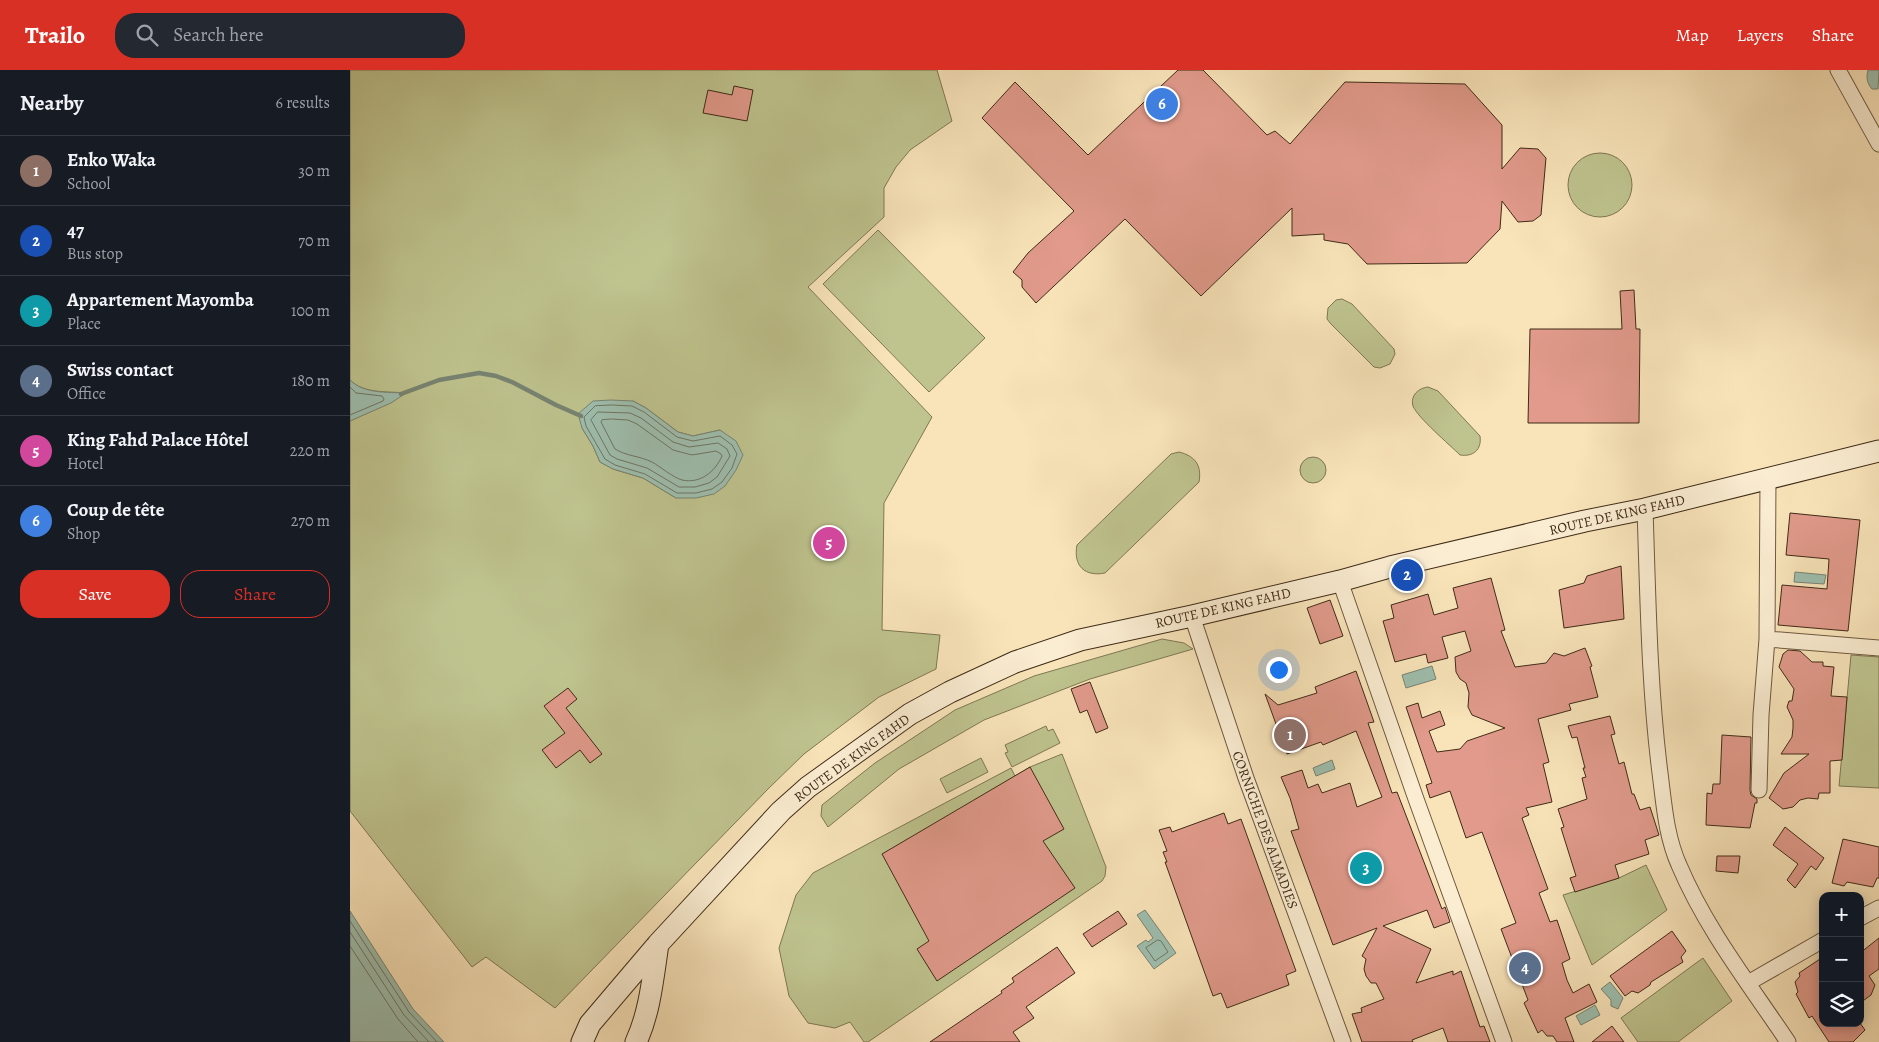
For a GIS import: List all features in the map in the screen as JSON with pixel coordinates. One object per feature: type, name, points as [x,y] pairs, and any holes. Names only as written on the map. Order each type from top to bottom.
[{"type":"street","points":[[1838,70],[1879,144]]},
{"type":"street","name":"ROUTE DE KING FAHD","points":[[582,1042],[590,1024],[658,944],[788,805],[808,787],[910,714],[950,692],[1015,662],[1080,640],[1340,582],[1390,567],[1585,521],[1645,509],[1879,452]]},
{"type":"street","points":[[1759,790],[1761,715],[1767,639],[1768,479]]},
{"type":"street","points":[[1645,509],[1656,741],[1667,828],[1678,864],[1700,909],[1788,1042]]},
{"type":"street","points":[[1340,582],[1504,1042]]},
{"type":"street","name":"CORNICHE DES ALMADIES","points":[[1192,616],[1246,778],[1343,1042]]},
{"type":"street","points":[[1767,639],[1879,648]]},
{"type":"street","points":[[1864,916],[1879,908]]},
{"type":"street","points":[[1748,983],[1819,942]]},
{"type":"street","points":[[636,1042],[641,1031],[650,996],[658,944]]},
{"type":"green space","points":[[350,70],[937,70],[952,121],[910,150],[896,167],[884,188],[884,217],[808,287],[932,417],[884,503],[882,630],[940,635],[936,669],[879,697],[804,754],[555,1008],[486,957],[472,967],[350,811],[350,421],[405,393],[369,390],[350,380]],"holes":[[[633,401],[646,408],[678,432],[693,436],[720,430],[676,498],[643,478],[613,469],[600,462],[582,428]]]},
{"type":"green space","points":[[1600,153],[1618,158],[1623,162],[1627,167],[1632,185],[1627,203],[1623,208],[1618,212],[1600,217],[1582,212],[1577,208],[1573,203],[1568,185],[1573,167],[1577,162],[1582,158]]},
{"type":"green space","points":[[878,230],[985,338],[929,392],[823,284]]},
{"type":"green space","points":[[1342,299],[1352,304],[1394,349],[1395,354],[1390,364],[1380,368],[1374,367],[1327,319],[1328,308],[1336,300]]},
{"type":"green space","points":[[1428,387],[1438,391],[1480,436],[1480,445],[1476,452],[1469,455],[1460,455],[1416,411],[1412,402],[1414,395],[1421,389]]},
{"type":"green space","points":[[1179,452],[1189,456],[1196,462],[1200,476],[1199,482],[1105,573],[1092,573],[1082,568],[1077,559],[1077,545],[1171,454]]},
{"type":"green space","points":[[1313,457],[1322,461],[1326,470],[1322,479],[1313,483],[1304,479],[1300,470],[1304,461]]},
{"type":"green space","points":[[1162,639],[1184,643],[1193,649],[1090,679],[984,720],[899,769],[828,827],[821,816],[822,805],[875,763],[955,710],[1034,676]]},
{"type":"green space","points":[[1851,655],[1879,657],[1879,788],[1839,786]]},
{"type":"green space","points":[[1046,726],[1048,731],[1053,729],[1060,743],[1012,767],[1005,753],[1008,752],[1005,745]]},
{"type":"green space","points":[[1062,754],[1106,867],[1105,876],[1102,881],[868,1042],[864,1042],[850,1022],[835,1028],[808,1023],[789,996],[779,948],[796,895],[813,873],[1011,768],[1015,776],[1030,767]]},
{"type":"green space","points":[[981,758],[988,772],[947,793],[940,779]]},
{"type":"green space","points":[[1646,865],[1667,910],[1592,965],[1563,895],[1619,878]]},
{"type":"green space","points":[[1703,958],[1732,1001],[1678,1042],[1638,1042],[1621,1018]]},
{"type":"water","points":[[1868,70],[1879,70],[1878,89],[1872,89],[1869,85],[1867,78]]},
{"type":"water","points":[[350,380],[356,385],[369,390],[406,393],[391,403],[350,421]]},
{"type":"water","points":[[593,401],[633,401],[646,408],[678,432],[693,436],[720,430],[736,441],[743,455],[736,470],[725,486],[714,494],[696,498],[676,498],[643,478],[613,469],[600,462],[582,428],[578,414]]},
{"type":"water","points":[[1795,572],[1826,575],[1824,584],[1794,582]]},
{"type":"water","points":[[1432,666],[1436,679],[1406,688],[1402,675]]},
{"type":"water","points":[[1332,760],[1335,769],[1316,776],[1313,768]]},
{"type":"water","points":[[1145,910],[1176,953],[1154,969],[1137,946],[1153,938],[1137,915]]},
{"type":"water","points":[[350,911],[413,1009],[444,1042],[350,1042]]},
{"type":"water","points":[[1610,982],[1623,998],[1618,1009],[1611,1006],[1611,1000],[1601,989]]},
{"type":"water","points":[[1595,1005],[1600,1015],[1581,1025],[1576,1016]]},
{"type":"building","points":[[1178,70],[1203,70],[1267,135],[1275,131],[1290,144],[1345,82],[1465,84],[1502,125],[1502,169],[1520,148],[1538,149],[1546,158],[1541,215],[1533,221],[1518,222],[1502,201],[1500,229],[1467,263],[1367,264],[1348,244],[1324,240],[1324,234],[1292,236],[1292,208],[1201,296],[1125,219],[1036,303],[1022,287],[1022,280],[1013,272],[1028,253],[1074,211],[982,118],[1015,82],[1088,155]]},
{"type":"building","points":[[734,86],[753,90],[747,121],[703,113],[708,90],[732,95]]},
{"type":"building","points":[[1634,290],[1636,329],[1640,329],[1639,423],[1528,423],[1530,329],[1622,329],[1620,291]]},
{"type":"building","points":[[1790,513],[1860,520],[1848,631],[1778,625],[1782,585],[1827,589],[1829,559],[1786,555]]},
{"type":"building","points":[[1621,566],[1624,619],[1564,628],[1559,590],[1584,583],[1587,576]]},
{"type":"building","points":[[1491,578],[1505,630],[1501,631],[1515,667],[1546,663],[1554,653],[1564,656],[1585,648],[1592,666],[1590,667],[1598,697],[1569,704],[1571,710],[1538,719],[1549,762],[1543,764],[1552,802],[1526,808],[1529,815],[1522,818],[1548,889],[1539,893],[1550,922],[1557,920],[1570,959],[1562,963],[1567,980],[1573,993],[1589,984],[1597,1002],[1565,1018],[1574,1042],[1557,1042],[1553,1036],[1547,1036],[1542,1030],[1538,1033],[1524,1003],[1528,1000],[1501,929],[1516,923],[1482,832],[1466,838],[1450,791],[1430,798],[1426,785],[1432,783],[1406,707],[1418,703],[1422,718],[1440,711],[1445,725],[1429,731],[1437,752],[1460,749],[1467,741],[1505,728],[1472,715],[1468,707],[1469,693],[1466,683],[1460,679],[1456,672],[1455,657],[1471,651],[1465,631],[1442,637],[1448,658],[1428,663],[1426,654],[1395,662],[1383,621],[1394,618],[1391,605],[1428,594],[1434,615],[1458,608],[1453,588]]},
{"type":"building","points":[[1330,600],[1343,636],[1320,644],[1307,608]]},
{"type":"building","points":[[1788,650],[1800,651],[1812,662],[1823,662],[1823,666],[1834,667],[1831,696],[1847,697],[1842,760],[1830,761],[1830,793],[1819,793],[1818,799],[1808,798],[1800,800],[1793,807],[1783,809],[1769,798],[1784,773],[1809,754],[1781,754],[1792,737],[1793,728],[1793,720],[1787,707],[1789,701],[1792,701],[1794,689],[1779,667],[1783,654]]},
{"type":"building","points":[[1356,671],[1374,722],[1368,723],[1392,793],[1397,792],[1442,909],[1445,907],[1450,922],[1434,928],[1427,910],[1383,926],[1431,949],[1416,983],[1453,971],[1453,975],[1461,971],[1480,1027],[1484,1026],[1490,1042],[1448,1042],[1443,1028],[1412,1040],[1413,1042],[1362,1042],[1352,1014],[1362,1012],[1361,1008],[1384,999],[1376,983],[1371,983],[1366,976],[1364,969],[1366,959],[1362,956],[1377,928],[1333,945],[1291,831],[1299,829],[1290,798],[1281,777],[1302,770],[1308,788],[1318,784],[1322,793],[1350,783],[1357,807],[1382,797],[1356,731],[1323,745],[1321,742],[1287,754],[1265,694],[1278,705],[1317,693],[1315,687]]},
{"type":"building","points":[[1090,682],[1108,728],[1096,733],[1087,710],[1080,713],[1071,689]]},
{"type":"building","points":[[568,688],[577,699],[566,708],[602,754],[590,763],[580,750],[556,768],[542,750],[565,733],[544,706]]},
{"type":"building","points":[[1610,716],[1615,734],[1611,735],[1619,764],[1624,762],[1632,794],[1634,794],[1640,810],[1650,807],[1659,835],[1645,840],[1649,854],[1615,865],[1619,878],[1575,892],[1570,878],[1576,876],[1561,828],[1564,827],[1558,809],[1587,799],[1582,778],[1586,777],[1583,768],[1585,768],[1577,737],[1572,738],[1568,726]]},
{"type":"building","points":[[1722,735],[1751,737],[1750,790],[1751,795],[1757,799],[1757,803],[1755,803],[1750,828],[1706,825],[1707,793],[1712,794],[1713,784],[1720,784]]},
{"type":"building","points":[[1030,767],[1064,829],[1043,841],[1075,888],[937,981],[917,949],[929,941],[882,854]]},
{"type":"building","points":[[1224,813],[1228,824],[1241,819],[1296,971],[1286,975],[1289,985],[1227,1008],[1221,993],[1213,996],[1165,862],[1167,862],[1163,852],[1167,851],[1159,830],[1170,827],[1172,832]]},
{"type":"building","points":[[1785,827],[1824,858],[1816,870],[1811,866],[1795,888],[1787,880],[1798,864],[1773,845]]},
{"type":"building","points":[[1843,839],[1879,847],[1879,878],[1877,878],[1873,887],[1847,882],[1844,886],[1832,883]]},
{"type":"building","points":[[1717,856],[1740,856],[1738,873],[1716,871]]},
{"type":"building","points":[[1118,911],[1127,924],[1092,947],[1083,934]]},
{"type":"building","points":[[1672,931],[1686,951],[1681,957],[1683,962],[1651,982],[1650,985],[1638,993],[1632,991],[1625,996],[1610,976]]},
{"type":"building","points":[[1879,938],[1879,969],[1869,976],[1875,985],[1871,995],[1864,1000],[1864,982],[1864,950]]},
{"type":"building","points":[[1057,947],[1075,973],[1026,1007],[1034,1018],[1013,1032],[1020,1042],[930,1042],[1002,993],[1001,991],[1014,982],[1012,978]]},
{"type":"building","points":[[1819,960],[1819,1027],[1812,1016],[1809,1018],[1796,994],[1798,992],[1795,982],[1800,976],[1799,973]]},
{"type":"building","points":[[1612,1026],[1624,1042],[1592,1042]]},
{"type":"building","points":[[1819,1027],[1863,1027],[1865,1030],[1853,1042],[1829,1042]]},
{"type":"waterway","points":[[401,394],[439,380],[479,373],[496,376],[512,382],[581,416]]},
{"type":"place","name":"Coup de tête","points":[[1162,104]]},
{"type":"place","name":"King Fahd Palace Hôtel","points":[[829,543]]},
{"type":"place","name":"47","points":[[1407,575]]},
{"type":"place","name":"Enko Waka","points":[[1290,735]]},
{"type":"place","name":"Appartement Mayomba","points":[[1366,868]]},
{"type":"place","name":"Swiss contact","points":[[1525,968]]}]
